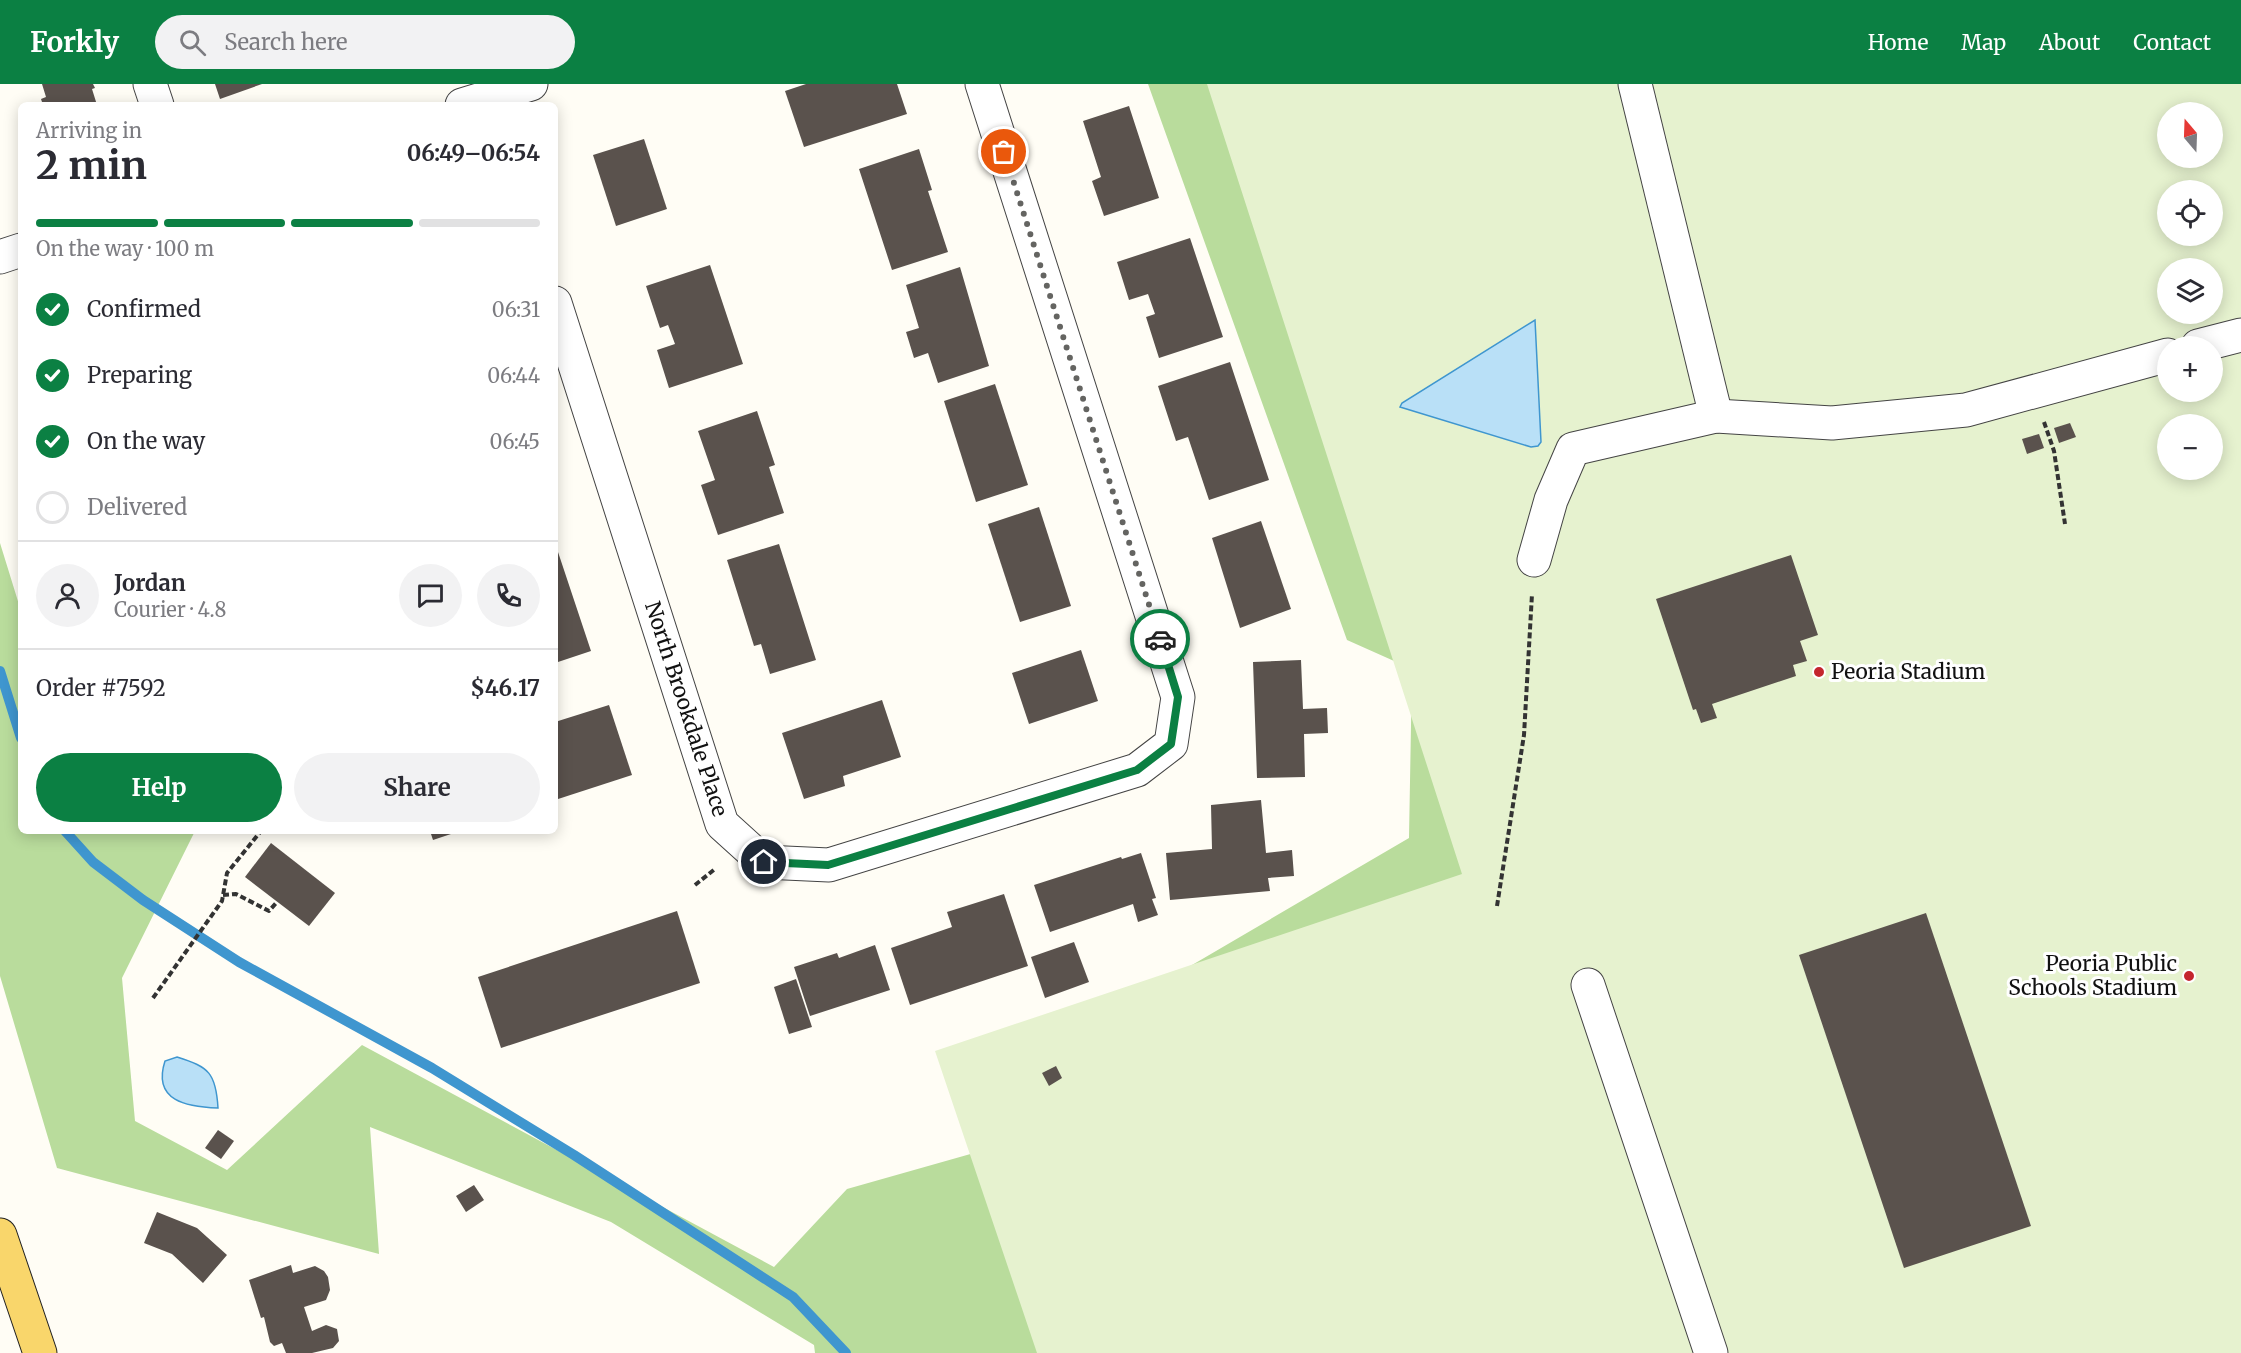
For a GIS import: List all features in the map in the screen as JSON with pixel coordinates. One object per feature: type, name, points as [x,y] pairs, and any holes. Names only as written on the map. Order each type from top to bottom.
[{"type":"main road","points":[[0,1235],[7,1277],[40,1353]]},
{"type":"street","points":[[150,84],[156,102]]},
{"type":"street","points":[[480,102],[531,84]]},
{"type":"street","name":"North Brookdale Place","points":[[558,312],[723,824],[764,862],[828,865],[1137,770],[1171,744],[1178,697],[982,84]]},
{"type":"street","points":[[1635,84],[1716,416]]},
{"type":"street","points":[[0,256],[18,251]]},
{"type":"street","points":[[2223,340],[2241,335]]},
{"type":"street","points":[[1534,560],[1551,500],[1573,449],[1716,416],[1832,423],[1966,410],[2157,358]]},
{"type":"street","points":[[1588,985],[1712,1353]]},
{"type":"path","points":[[2054,451],[2065,524]]},
{"type":"path","points":[[1497,906],[1524,735],[1534,560]]},
{"type":"path","points":[[153,998],[214,913],[223,896],[227,873],[259,834]]},
{"type":"path","points":[[695,885],[715,870]]},
{"type":"path","points":[[223,896],[236,894],[269,911],[277,902]]},
{"type":"green space","points":[[1148,84],[1427,84],[1518,880],[1091,1353],[815,1353],[814,1345],[611,1222],[370,1127],[379,1254],[57,1168],[0,976],[0,543],[18,601],[18,834],[194,834],[122,978],[135,1121],[227,1170],[362,1045],[774,1267],[847,1189],[974,1153],[1110,1013],[1409,838],[1412,669],[1347,640]]},
{"type":"green space","name":"Peoria Stadium","points":[[1207,84],[2241,84],[2241,1353],[1037,1353],[935,1051],[1462,874]]},
{"type":"water","points":[[1535,320],[1541,442],[1538,446],[1531,447],[1400,407],[1402,403]]},
{"type":"water","points":[[177,1057],[197,1064],[209,1073],[213,1079],[218,1108],[184,1103],[168,1093],[163,1085],[162,1074],[165,1061]]},
{"type":"building","points":[[42,84],[93,84],[95,88],[92,89],[96,102],[42,102],[41,99],[46,97]]},
{"type":"building","points":[[215,84],[262,84],[220,99]]},
{"type":"building","points":[[806,84],[897,84],[907,114],[804,147],[785,91]]},
{"type":"building","points":[[1129,106],[1159,198],[1104,216],[1092,181],[1101,177],[1083,121]]},
{"type":"building","points":[[644,139],[667,209],[616,226],[593,155]]},
{"type":"building","points":[[919,149],[932,190],[928,191],[948,252],[892,270],[859,169]]},
{"type":"building","points":[[1190,238],[1223,337],[1159,358],[1146,317],[1155,314],[1148,294],[1129,300],[1117,262]]},
{"type":"building","points":[[710,265],[743,364],[669,388],[657,350],[675,344],[668,325],[660,328],[646,286]]},
{"type":"building","points":[[960,267],[989,366],[938,383],[928,353],[914,358],[906,332],[919,328],[906,285]]},
{"type":"building","points":[[1230,362],[1269,480],[1209,500],[1188,437],[1176,441],[1158,386]]},
{"type":"building","points":[[995,384],[1028,485],[976,502],[944,401]]},
{"type":"building","points":[[757,411],[775,465],[769,467],[784,513],[718,535],[701,485],[715,480],[698,431]]},
{"type":"building","points":[[2070,423],[2076,437],[2059,443],[2054,428]]},
{"type":"building","points":[[2039,434],[2044,448],[2027,454],[2022,439]]},
{"type":"building","points":[[1039,507],[1071,606],[1020,622],[988,524]]},
{"type":"building","points":[[1261,521],[1291,609],[1240,628],[1212,538]]},
{"type":"building","points":[[779,544],[816,660],[770,674],[761,644],[754,646],[727,560]]},
{"type":"building","points":[[558,552],[591,651],[558,662]]},
{"type":"building","points":[[1791,555],[1818,635],[1800,641],[1807,661],[1793,665],[1796,676],[1712,704],[1717,718],[1701,723],[1696,709],[1693,710],[1656,599]]},
{"type":"building","points":[[1081,650],[1098,701],[1029,724],[1012,673]]},
{"type":"building","points":[[1301,660],[1303,709],[1327,708],[1328,733],[1304,734],[1305,777],[1257,778],[1253,662]]},
{"type":"building","points":[[882,700],[901,757],[843,776],[845,786],[804,799],[782,733]]},
{"type":"building","points":[[609,705],[632,775],[558,799],[558,721]]},
{"type":"building","points":[[1261,800],[1266,853],[1292,850],[1294,876],[1268,878],[1270,891],[1170,900],[1166,853],[1212,849],[1211,805]]},
{"type":"building","points":[[431,834],[451,834],[433,840]]},
{"type":"building","points":[[271,843],[335,893],[309,926],[245,877]]},
{"type":"building","points":[[1141,853],[1156,898],[1152,899],[1158,915],[1138,922],[1133,904],[1050,932],[1034,885],[1121,857],[1122,859]]},
{"type":"building","points":[[1004,894],[1028,966],[910,1005],[891,948],[952,927],[947,912]]},
{"type":"building","points":[[677,911],[700,983],[501,1048],[478,977]]},
{"type":"building","points":[[1926,913],[2031,1226],[1904,1268],[1799,955]]},
{"type":"building","points":[[1074,942],[1089,982],[1045,998],[1031,957]]},
{"type":"building","points":[[875,945],[890,990],[810,1016],[794,967],[837,953],[839,958]]},
{"type":"building","points":[[796,979],[812,1027],[789,1034],[774,987]]},
{"type":"building","points":[[1056,1066],[1062,1078],[1049,1086],[1042,1073]]},
{"type":"building","points":[[218,1130],[234,1141],[221,1159],[205,1148]]},
{"type":"building","points":[[474,1185],[484,1200],[466,1212],[456,1196]]},
{"type":"building","points":[[157,1212],[197,1228],[227,1255],[203,1283],[172,1254],[144,1243]]},
{"type":"building","points":[[291,1265],[293,1273],[315,1266],[324,1271],[328,1277],[330,1290],[326,1300],[304,1307],[312,1331],[326,1325],[337,1329],[339,1341],[333,1348],[312,1353],[286,1353],[282,1343],[274,1346],[270,1342],[264,1317],[261,1318],[249,1280]]},
{"type":"waterway","points":[[0,671],[18,728]]},
{"type":"waterway","points":[[68,834],[93,862],[143,900],[239,962],[432,1068],[574,1155],[793,1297],[846,1353]]},
{"type":"way so far","points":[[1004,152],[1160,639]]},
{"type":"place","name":"Peoria Stadium","points":[[1819,672]]},
{"type":"place","name":"Peoria Public Schools Stadium","points":[[2189,976]]},
{"type":"route","points":[[764,862],[828,865],[1137,770],[1171,744],[1178,697],[1160,639]]}]
